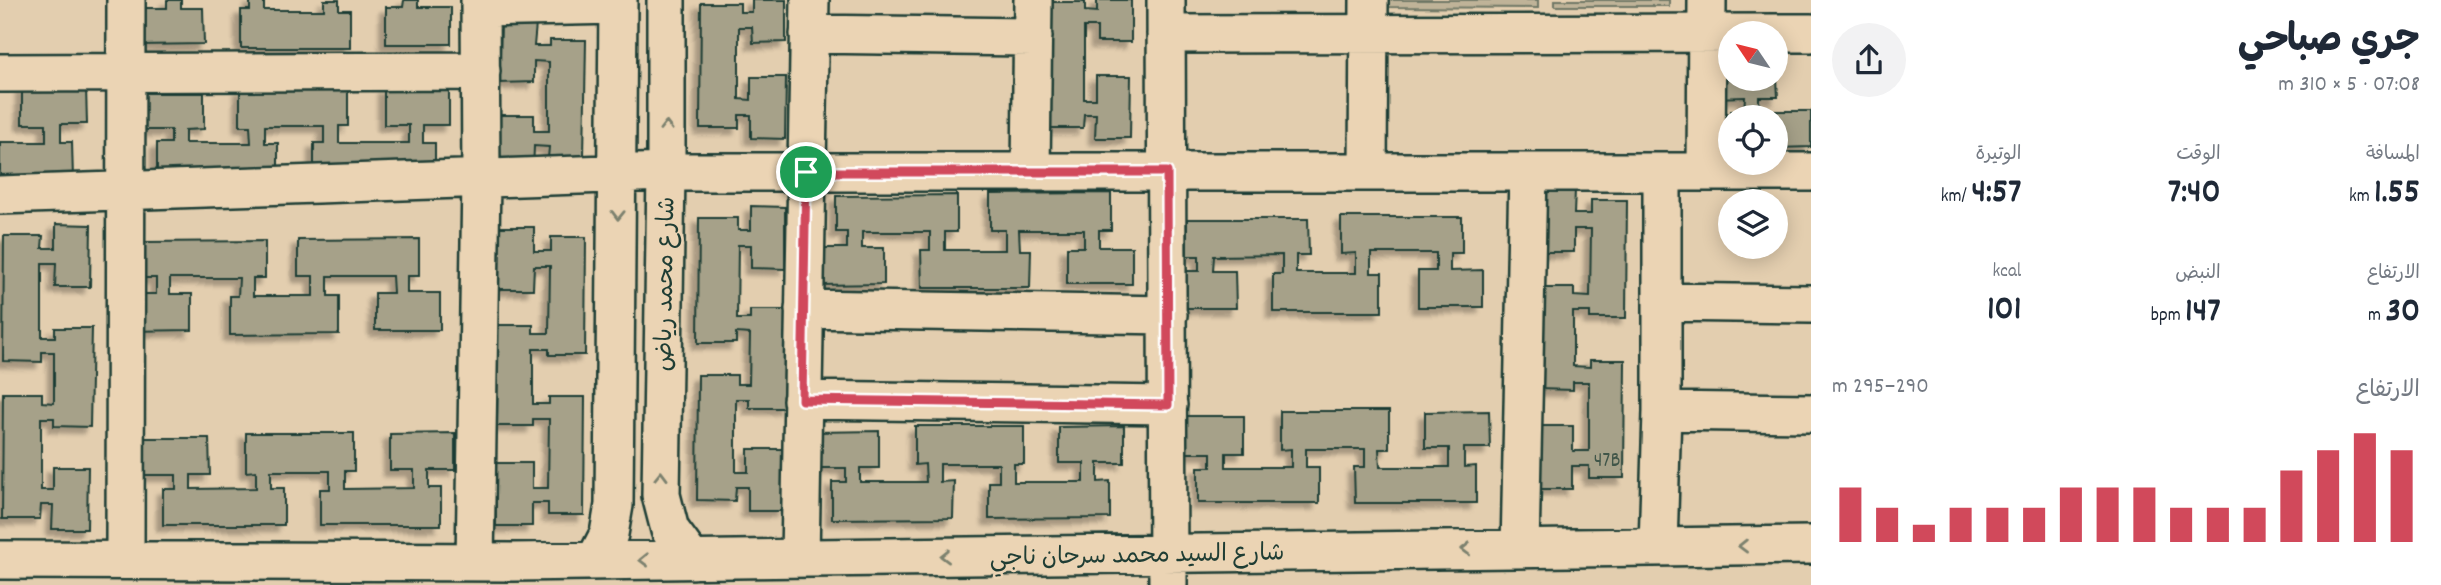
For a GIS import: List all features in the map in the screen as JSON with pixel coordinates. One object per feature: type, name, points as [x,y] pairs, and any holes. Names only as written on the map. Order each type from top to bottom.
[{"type":"street","points":[[125,560],[126,0]]},
{"type":"street","name":"شارع محمد رياض","points":[[666,0],[660,495],[670,530],[679,546],[692,560]]},
{"type":"street","points":[[1031,172],[1033,0]]},
{"type":"street","points":[[475,562],[481,179],[480,4],[618,2]]},
{"type":"street","name":"شارع محمد رياض","points":[[595,561],[608,534],[614,505],[618,2]]},
{"type":"street","points":[[1706,172],[1707,16]]},
{"type":"street","points":[[1168,569],[1166,17],[1707,16],[1811,33]]},
{"type":"street","points":[[800,558],[810,17],[1032,37]]},
{"type":"street","points":[[1368,172],[1369,17]]},
{"type":"street","points":[[0,73],[481,71]]},
{"type":"street","points":[[0,195],[666,172],[1811,172]]},
{"type":"street","points":[[1520,549],[1528,172]]},
{"type":"street","points":[[1658,547],[1662,411],[1662,172]]},
{"type":"street","points":[[1662,302],[1811,304]]},
{"type":"street","points":[[804,309],[1168,315]]},
{"type":"street","points":[[802,400],[1168,405]]},
{"type":"street","points":[[1662,411],[1811,413]]},
{"type":"street","name":"شارع السيد محمد سرحان ناجي","points":[[0,560],[475,562],[800,558],[1168,569],[1520,549],[1811,545]]},
{"type":"shaded area","points":[[1387,0],[1538,0],[1538,8],[1386,7]]},
{"type":"shaded area","points":[[1555,0],[1669,0],[1669,6],[1555,6]]},
{"type":"building","points":[[167,0],[181,0],[181,8],[203,8],[204,44],[139,45],[139,8],[167,8]]},
{"type":"building","points":[[250,0],[264,0],[264,10],[324,10],[324,0],[339,0],[339,10],[350,10],[350,48],[241,48],[241,10],[250,10]]},
{"type":"building","points":[[404,0],[418,0],[418,7],[451,7],[451,44],[386,44],[386,7],[403,7]]},
{"type":"building","points":[[752,0],[786,0],[786,42],[753,43],[752,27],[739,27],[739,99],[751,100],[751,77],[786,77],[785,139],[751,138],[751,115],[739,115],[739,128],[700,128],[701,3],[740,3],[740,12],[752,12]]},
{"type":"building","points":[[1097,0],[1131,0],[1131,42],[1097,42],[1097,27],[1084,27],[1084,99],[1096,99],[1096,76],[1131,76],[1130,138],[1095,138],[1096,114],[1084,114],[1083,128],[1045,128],[1046,2],[1085,2],[1085,11],[1097,12]]},
{"type":"building","points":[[536,24],[534,46],[550,46],[550,40],[586,40],[584,158],[548,158],[549,147],[534,146],[533,172],[498,172],[498,115],[534,115],[534,131],[549,131],[549,62],[534,61],[534,82],[499,83],[501,25]]},
{"type":"building","points":[[1713,61],[1718,61],[1718,91],[1778,91],[1778,97],[1759,97],[1759,105],[1744,105],[1745,97],[1713,98]]},
{"type":"building","points":[[22,87],[86,87],[87,124],[61,124],[61,142],[72,142],[73,179],[0,179],[0,142],[46,142],[46,124],[22,124]]},
{"type":"building","points":[[348,87],[348,126],[339,126],[339,143],[409,143],[409,125],[384,125],[384,88],[449,88],[449,125],[423,125],[423,143],[435,143],[435,180],[314,180],[314,143],[324,143],[324,126],[265,126],[265,143],[278,143],[278,180],[157,180],[157,143],[171,143],[171,130],[139,130],[139,93],[204,93],[204,129],[185,130],[185,143],[251,143],[250,126],[240,126],[240,88]]},
{"type":"building","points":[[1788,111],[1811,111],[1811,147],[1788,148]]},
{"type":"building","points":[[1538,190],[1575,190],[1574,214],[1591,214],[1591,200],[1627,200],[1626,318],[1590,318],[1590,312],[1573,312],[1573,366],[1590,367],[1590,360],[1625,360],[1624,478],[1589,478],[1589,466],[1572,466],[1572,489],[1536,489],[1537,426],[1573,426],[1573,451],[1589,451],[1589,382],[1573,382],[1573,390],[1537,389],[1538,288],[1574,288],[1574,296],[1590,297],[1591,229],[1574,229],[1574,252],[1538,252]]},
{"type":"building","points":[[1111,193],[1111,230],[1099,230],[1099,247],[1132,247],[1132,284],[1067,284],[1067,247],[1084,247],[1084,230],[1019,230],[1020,250],[1031,250],[1030,288],[922,288],[921,250],[930,250],[930,232],[862,232],[862,248],[884,248],[884,284],[819,285],[819,248],[847,248],[847,232],[836,232],[836,196],[957,195],[957,232],[945,232],[945,250],[1005,250],[1005,230],[990,230],[990,194]]},
{"type":"building","points":[[751,206],[785,207],[785,269],[751,268],[751,245],[738,245],[737,319],[750,319],[750,310],[786,310],[785,408],[749,408],[749,399],[736,399],[736,472],[748,472],[748,449],[783,449],[782,511],[748,511],[748,487],[736,487],[735,501],[697,500],[698,375],[737,375],[737,384],[749,384],[750,334],[736,333],[736,343],[698,343],[699,218],[738,218],[738,230],[751,230]]},
{"type":"building","points":[[1341,217],[1462,217],[1462,253],[1450,253],[1450,271],[1483,270],[1483,307],[1418,307],[1418,271],[1436,271],[1436,253],[1371,253],[1371,273],[1382,273],[1382,312],[1273,312],[1273,274],[1282,274],[1282,255],[1214,256],[1213,271],[1235,271],[1236,308],[1171,308],[1171,271],[1199,271],[1199,256],[1187,256],[1187,219],[1308,219],[1309,255],[1296,255],[1296,273],[1356,273],[1356,253],[1341,254]]},
{"type":"building","points":[[56,224],[91,225],[90,287],[55,287],[56,263],[42,263],[42,337],[55,337],[55,328],[92,328],[90,427],[54,426],[54,418],[41,418],[41,490],[53,490],[53,467],[88,467],[87,529],[52,529],[53,505],[41,505],[40,519],[2,519],[3,393],[42,393],[42,402],[54,403],[54,352],[42,352],[42,362],[3,361],[4,236],[43,236],[42,248],[56,248]]},
{"type":"building","points":[[498,227],[534,227],[534,251],[551,251],[551,237],[586,237],[585,355],[549,355],[549,349],[533,349],[533,404],[549,404],[549,397],[585,397],[584,515],[548,515],[548,503],[532,503],[532,526],[496,526],[496,463],[532,463],[532,488],[548,488],[549,419],[533,419],[533,426],[497,426],[498,325],[533,325],[533,333],[549,333],[550,266],[534,266],[533,289],[498,289]]},
{"type":"building","points":[[419,239],[419,276],[407,276],[407,293],[440,293],[440,330],[375,330],[375,293],[393,293],[392,276],[328,276],[328,296],[339,296],[339,334],[230,335],[230,296],[238,296],[239,278],[170,278],[170,294],[192,294],[192,330],[128,331],[128,294],[156,294],[156,278],[144,278],[144,242],[265,241],[265,278],[253,278],[253,296],[313,296],[313,276],[298,276],[298,240]]},
{"type":"building","points":[[1280,411],[1389,411],[1389,449],[1379,449],[1380,467],[1449,467],[1449,448],[1425,448],[1425,412],[1489,411],[1490,448],[1464,448],[1464,467],[1476,466],[1476,503],[1355,503],[1354,467],[1365,467],[1365,449],[1306,449],[1306,467],[1319,467],[1319,503],[1198,503],[1198,467],[1211,467],[1211,453],[1179,453],[1179,416],[1244,416],[1244,453],[1226,453],[1226,467],[1291,467],[1291,449],[1280,450]]},
{"type":"building","points":[[915,426],[1024,426],[1024,464],[1014,464],[1014,482],[1084,482],[1084,463],[1059,463],[1059,427],[1124,426],[1124,463],[1098,463],[1098,482],[1110,481],[1110,518],[989,519],[989,482],[999,482],[999,464],[940,464],[940,482],[954,481],[953,518],[832,519],[832,482],[846,482],[846,468],[814,468],[814,432],[879,431],[879,468],[860,468],[860,482],[926,482],[925,464],[915,465]]},
{"type":"building","points":[[246,433],[354,433],[354,471],[345,471],[345,489],[414,488],[414,470],[390,470],[390,434],[455,433],[455,470],[429,470],[429,488],[441,488],[441,525],[320,525],[320,489],[330,489],[330,471],[271,471],[271,488],[284,488],[284,525],[163,525],[163,489],[176,489],[176,475],[144,475],[145,438],[209,438],[210,475],[191,475],[191,489],[256,488],[256,471],[246,472]]},
{"type":"route","points":[[806,172],[1167,172],[1168,405],[802,400],[806,172]]}]
